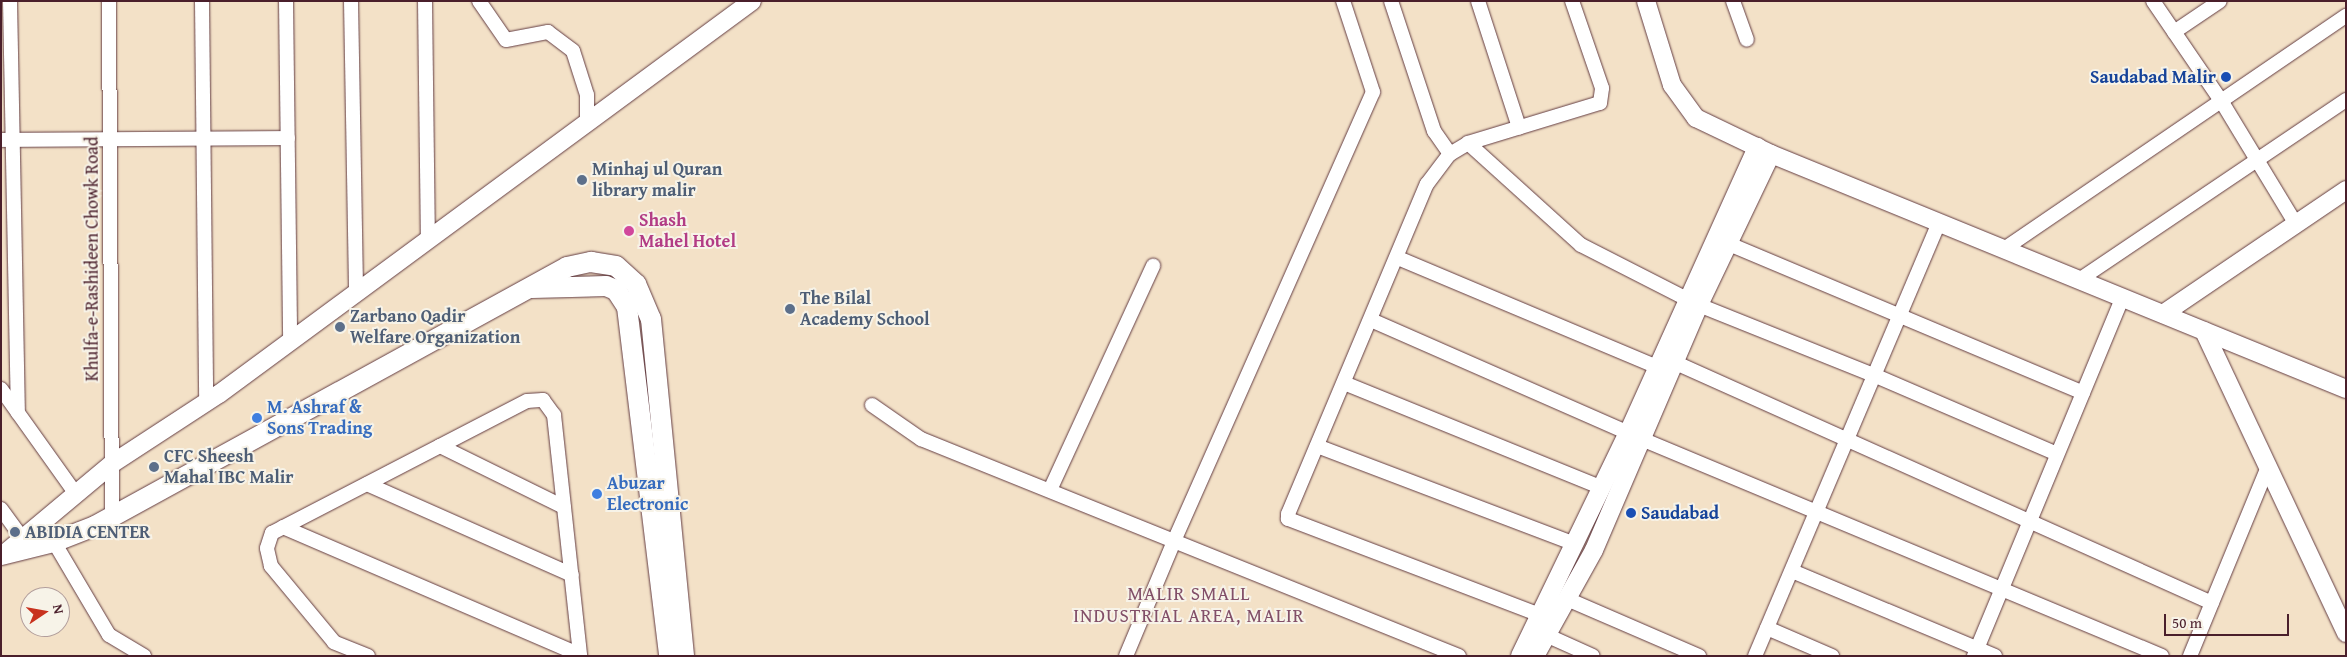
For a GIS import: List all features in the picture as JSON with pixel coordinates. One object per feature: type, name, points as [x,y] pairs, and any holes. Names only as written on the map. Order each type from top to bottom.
[{"type":"main road","points":[[2,555],[54,542],[112,516],[567,267],[591,262],[616,266],[636,284],[651,318],[684,656]]},
{"type":"main road","points":[[528,289],[606,286],[616,290],[627,307],[669,656]]},
{"type":"street","points":[[10,1],[7,140],[18,413]]},
{"type":"street","name":"Khulfa-e-Rashideen Chowk Road","points":[[109,1],[112,516]]},
{"type":"street","points":[[202,1],[206,403]]},
{"type":"street","points":[[286,1],[290,342]]},
{"type":"street","points":[[351,1],[356,293]]},
{"type":"street","points":[[424,1],[428,240]]},
{"type":"street","points":[[479,1],[506,40],[548,32],[573,51],[587,95],[586,123]]},
{"type":"street","points":[[2,555],[113,462],[206,403],[752,1]]},
{"type":"street","points":[[1142,656],[1127,653],[1174,541],[1373,92],[1343,1]]},
{"type":"street","points":[[1391,1],[1434,131],[1450,154]]},
{"type":"street","points":[[1478,1],[1519,127]]},
{"type":"street","points":[[1540,615],[1288,519],[1317,446],[1398,258],[1427,184],[1450,154],[1468,143],[1600,103],[1602,88],[1572,1]]},
{"type":"street","points":[[1646,1],[1672,85],[1696,118],[1764,150],[2346,389]]},
{"type":"street","points":[[1733,1],[1747,40]]},
{"type":"street","points":[[2153,1],[2222,102],[2296,224]]},
{"type":"street","points":[[2174,32],[2220,1]]},
{"type":"street","points":[[2004,249],[2346,16]]},
{"type":"street","points":[[2079,280],[2346,100]]},
{"type":"street","points":[[7,140],[288,138]]},
{"type":"street","points":[[1468,143],[1581,245],[1694,302],[1876,376],[2057,454]]},
{"type":"street","points":[[1535,656],[1594,550],[1636,436],[1657,367],[1729,244],[1764,150]]},
{"type":"street","points":[[1520,656],[1602,488],[1636,436],[1676,363],[1694,302],[1764,150]]},
{"type":"street","points":[[2163,314],[2346,190]]},
{"type":"street","points":[[1755,656],[1849,440],[1939,222]]},
{"type":"street","points":[[1729,244],[1901,314],[2083,393]]},
{"type":"street","points":[[1398,258],[1657,367]]},
{"type":"street","points":[[1050,490],[1153,266]]},
{"type":"street","points":[[1976,652],[2123,297]]},
{"type":"street","points":[[1371,320],[1636,436],[2162,656]]},
{"type":"street","points":[[2204,331],[2267,469],[2346,633]]},
{"type":"street","points":[[1676,363],[2212,603]]},
{"type":"street","points":[[1344,383],[1602,488]]},
{"type":"street","points":[[1,389],[76,494]]},
{"type":"street","points":[[283,527],[580,655],[554,414],[542,400],[527,401],[283,527],[272,533],[267,548],[271,566],[334,642],[368,656]]},
{"type":"street","points":[[872,405],[921,439],[1459,656]]},
{"type":"street","points":[[440,446],[564,507]]},
{"type":"street","points":[[1317,446],[1575,544]]},
{"type":"street","points":[[2190,656],[2267,469]]},
{"type":"street","points":[[367,484],[572,575]]},
{"type":"street","points":[[1,509],[23,539]]},
{"type":"street","points":[[54,542],[109,635],[144,656]]},
{"type":"street","points":[[1792,571],[1976,652],[1995,656]]},
{"type":"street","points":[[1567,599],[1699,656]]},
{"type":"street","points":[[1767,628],[1832,656]]},
{"type":"street","points":[[1546,635],[1593,656]]},
{"type":"place","name":"Saudabad Malir","points":[[2226,77]]},
{"type":"place","name":"Minhaj ul Quran library malir","points":[[582,180]]},
{"type":"place","name":"Shash Mahel Hotel","points":[[629,231]]},
{"type":"place","name":"The Bilal Academy School","points":[[790,309]]},
{"type":"place","name":"Zarbano Qadir Welfare Organization","points":[[340,327]]},
{"type":"place","name":"M. Ashraf & Sons Trading","points":[[257,418]]},
{"type":"place","name":"CFC Sheesh Mahal IBC Malir","points":[[154,467]]},
{"type":"place","name":"Abuzar Electronic","points":[[597,494]]},
{"type":"place","name":"Saudabad","points":[[1631,513]]},
{"type":"place","name":"ABIDIA CENTER","points":[[15,532]]},
{"type":"district","name":"MALIR SMALL INDUSTRIAL AREA, MALIR","points":[[1189,605]]}]
